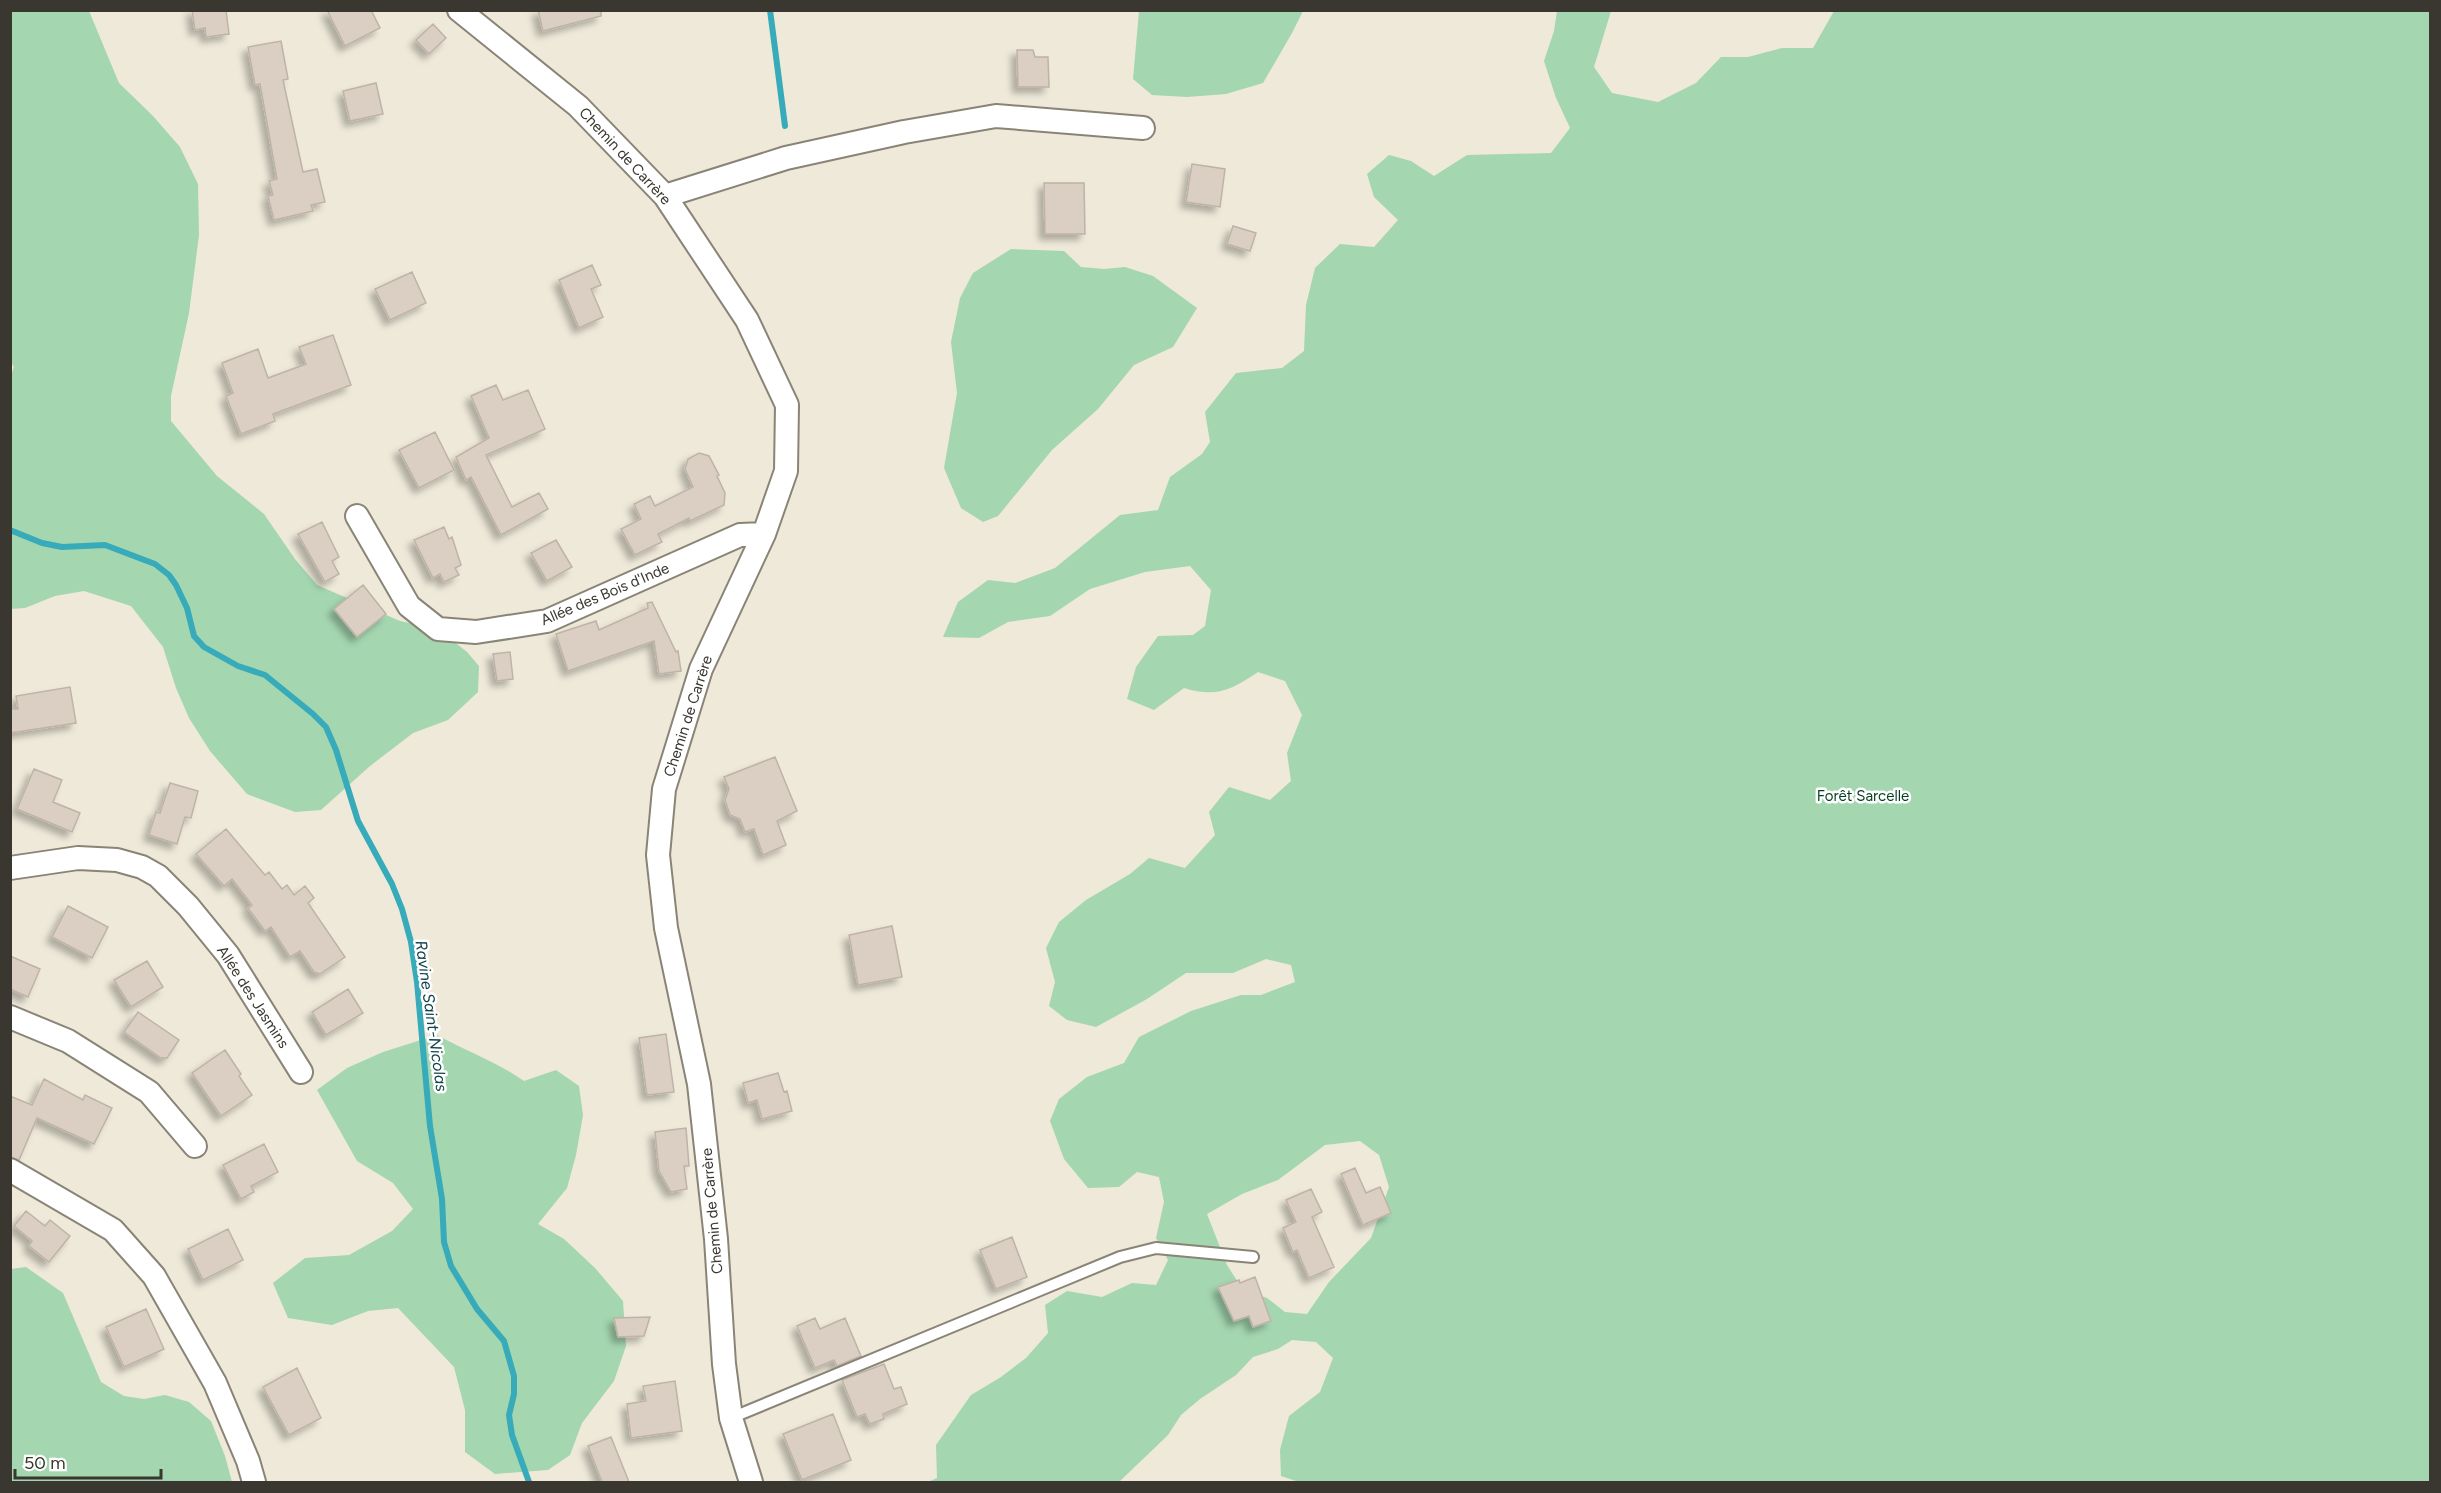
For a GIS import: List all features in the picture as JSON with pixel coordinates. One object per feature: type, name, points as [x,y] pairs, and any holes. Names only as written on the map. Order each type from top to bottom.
[{"type":"street","name":"Chemin de Carrère","points":[[459,10],[578,106],[665,196],[747,320],[788,405],[786,471],[764,534],[701,669],[664,789],[658,855],[666,928],[699,1084],[716,1239],[724,1364],[731,1418],[751,1482]]},
{"type":"street","points":[[665,196],[786,158],[904,132],[996,116],[1143,128]]},
{"type":"street","name":"Allée des Bois d'Inde","points":[[357,516],[409,606],[438,629],[476,632],[547,621],[740,535],[764,534]]},
{"type":"street","name":"Allée des Jasmins","points":[[10,868],[78,858],[107,859],[142,867],[158,876],[188,906],[228,955],[301,1072]]},
{"type":"street","points":[[10,1017],[68,1041],[149,1092],[195,1146]]},
{"type":"street","points":[[10,1170],[113,1230],[154,1276],[215,1383],[248,1461],[254,1482]]},
{"type":"lane","points":[[731,1418],[1120,1257],[1156,1248],[1253,1257]]},
{"type":"green space","points":[[1139,10],[1303,11],[1263,83],[1226,94],[1187,97],[1152,95],[1133,79]]},
{"type":"green space","points":[[11,11],[89,11],[119,83],[153,116],[180,147],[198,184],[199,235],[189,313],[171,396],[171,421],[217,476],[264,514],[295,559],[317,585],[400,621],[438,629],[467,652],[479,666],[478,692],[448,720],[413,733],[370,766],[321,810],[295,812],[247,794],[210,751],[189,718],[176,688],[163,647],[131,606],[84,591],[55,596],[25,608],[11,609],[10,378],[14,367],[11,362]]},
{"type":"green space","name":"Forêt Sarcelle","points":[[1557,11],[1611,11],[1594,67],[1612,93],[1658,102],[1696,83],[1721,57],[1748,57],[1782,48],[1813,48],[1834,11],[2430,11],[2430,1482],[1299,1482],[1281,1476],[1280,1450],[1289,1416],[1320,1392],[1333,1358],[1316,1342],[1292,1340],[1278,1349],[1253,1357],[1236,1375],[1200,1399],[1181,1415],[1168,1435],[1119,1482],[928,1482],[937,1478],[936,1445],[971,1395],[1001,1377],[1026,1358],[1048,1333],[1045,1305],[1067,1291],[1102,1297],[1132,1283],[1156,1285],[1168,1260],[1156,1238],[1164,1202],[1159,1177],[1137,1172],[1119,1187],[1088,1188],[1064,1159],[1050,1121],[1059,1099],[1087,1077],[1124,1063],[1139,1037],[1191,1011],[1241,995],[1261,995],[1295,982],[1291,965],[1266,959],[1233,973],[1186,973],[1147,999],[1096,1027],[1067,1020],[1049,1006],[1055,982],[1046,948],[1059,922],[1086,900],[1130,874],[1149,858],[1185,868],[1215,835],[1209,812],[1229,787],[1270,800],[1291,781],[1287,753],[1302,715],[1285,681],[1258,672],[1240,684],[1214,692],[1184,688],[1154,710],[1127,699],[1136,667],[1158,636],[1193,635],[1205,626],[1211,590],[1190,566],[1145,572],[1090,589],[1050,616],[1008,622],[979,638],[943,637],[958,602],[988,580],[1015,583],[1055,568],[1120,515],[1158,510],[1170,477],[1202,454],[1210,442],[1205,412],[1236,373],[1282,368],[1304,351],[1306,305],[1315,268],[1340,244],[1374,247],[1398,220],[1374,197],[1367,174],[1389,155],[1411,161],[1434,176],[1467,155],[1551,153],[1570,128],[1556,98],[1544,61],[1554,31]],"holes":[[[1360,1141],[1379,1155],[1389,1187],[1371,1238],[1329,1282],[1307,1314],[1285,1312],[1267,1298],[1243,1290],[1227,1265],[1207,1214],[1242,1194],[1278,1180],[1325,1145]]]},
{"type":"green space","points":[[1011,249],[1064,251],[1081,267],[1104,269],[1125,267],[1153,276],[1197,308],[1173,347],[1134,365],[1098,409],[1052,450],[998,516],[983,522],[961,508],[944,468],[957,393],[951,342],[960,298],[973,273]]},
{"type":"green space","points":[[437,1035],[492,1062],[524,1081],[556,1070],[579,1086],[583,1115],[567,1188],[538,1224],[564,1239],[595,1268],[623,1301],[626,1346],[614,1381],[582,1423],[570,1455],[548,1470],[495,1474],[465,1452],[465,1410],[454,1367],[398,1308],[368,1311],[332,1325],[288,1318],[273,1283],[305,1258],[349,1255],[392,1231],[413,1209],[393,1183],[357,1161],[317,1090],[347,1068],[383,1052]]},
{"type":"green space","points":[[26,1267],[63,1293],[101,1382],[124,1396],[144,1399],[165,1395],[189,1402],[211,1421],[225,1456],[232,1482],[11,1482],[11,1269]]},
{"type":"building","points":[[192,10],[226,10],[229,34],[206,37],[205,28],[195,30]]},
{"type":"building","points":[[327,10],[371,10],[380,28],[345,46]]},
{"type":"building","points":[[538,10],[601,10],[601,16],[543,31]]},
{"type":"building","points":[[433,24],[446,38],[429,54],[416,40]]},
{"type":"building","points":[[281,41],[288,79],[283,80],[303,172],[317,169],[325,202],[311,205],[313,211],[274,220],[268,196],[273,195],[269,181],[277,179],[260,84],[255,85],[248,47]]},
{"type":"building","points":[[1017,50],[1033,50],[1035,57],[1048,57],[1049,87],[1018,87]]},
{"type":"building","points":[[376,83],[383,114],[350,121],[343,91]]},
{"type":"building","points":[[1192,164],[1225,169],[1220,207],[1186,202]]},
{"type":"building","points":[[1044,183],[1084,183],[1085,234],[1045,234]]},
{"type":"building","points":[[1233,226],[1256,233],[1250,251],[1227,244]]},
{"type":"building","points":[[592,265],[601,285],[591,289],[603,317],[579,328],[559,280]]},
{"type":"building","points":[[412,272],[426,303],[390,320],[375,289]]},
{"type":"building","points":[[333,335],[351,385],[273,414],[275,421],[241,434],[226,396],[233,393],[222,363],[258,349],[268,378],[306,364],[299,347]]},
{"type":"building","points":[[496,385],[503,400],[528,390],[545,429],[486,455],[512,507],[539,493],[548,509],[501,535],[471,477],[466,480],[456,457],[489,438],[471,396]]},
{"type":"building","points":[[435,432],[454,470],[419,488],[399,450]]},
{"type":"building","points":[[699,453],[709,456],[719,475],[717,476],[725,493],[724,505],[690,521],[689,518],[658,534],[662,542],[635,555],[621,529],[641,519],[634,504],[650,496],[655,506],[693,487],[685,469],[688,459]]},
{"type":"building","points":[[322,522],[339,557],[332,561],[339,574],[325,582],[298,534]]},
{"type":"building","points":[[444,527],[449,539],[452,537],[461,565],[455,568],[459,575],[444,582],[440,574],[433,578],[414,540]]},
{"type":"building","points":[[556,540],[572,567],[547,581],[531,553]]},
{"type":"building","points":[[363,585],[386,614],[357,637],[334,609]]},
{"type":"building","points":[[652,602],[676,652],[678,651],[681,671],[659,674],[654,641],[568,671],[556,634],[596,621],[599,630],[648,608],[647,603]]},
{"type":"building","points":[[510,652],[513,679],[497,681],[493,654]]},
{"type":"building","points":[[70,687],[76,723],[10,733],[10,709],[18,709],[16,696]]},
{"type":"building","points":[[775,757],[797,811],[777,821],[786,845],[763,855],[754,829],[745,832],[740,819],[730,815],[725,800],[729,789],[724,777]]},
{"type":"building","points":[[34,769],[62,780],[53,802],[80,813],[72,832],[17,809]]},
{"type":"building","points":[[170,783],[198,791],[191,818],[185,817],[177,844],[149,835],[156,812],[160,813]]},
{"type":"building","points":[[226,829],[265,875],[269,872],[282,889],[287,885],[294,895],[305,886],[314,898],[308,903],[345,957],[320,974],[314,972],[300,951],[290,957],[271,927],[265,931],[248,908],[252,905],[232,879],[224,886],[196,854]]},
{"type":"building","points":[[68,906],[108,927],[92,958],[52,937]]},
{"type":"building","points":[[892,926],[902,977],[858,985],[849,935]]},
{"type":"building","points":[[10,956],[40,969],[28,997],[10,989]]},
{"type":"building","points":[[147,961],[163,987],[131,1007],[114,980]]},
{"type":"building","points":[[348,989],[363,1013],[326,1035],[312,1012]]},
{"type":"building","points":[[138,1012],[179,1040],[167,1058],[161,1058],[124,1032]]},
{"type":"building","points":[[666,1034],[674,1092],[647,1095],[639,1038]]},
{"type":"building","points":[[225,1050],[252,1095],[221,1116],[192,1073]]},
{"type":"building","points":[[778,1073],[784,1092],[787,1091],[792,1111],[762,1119],[757,1100],[748,1103],[743,1083]]},
{"type":"building","points":[[44,1079],[83,1100],[85,1095],[112,1108],[94,1144],[37,1118],[19,1160],[10,1157],[10,1096],[32,1105]]},
{"type":"building","points":[[686,1128],[689,1166],[684,1166],[687,1189],[671,1192],[659,1171],[655,1132]]},
{"type":"building","points":[[264,1144],[278,1172],[251,1186],[254,1192],[241,1199],[223,1165]]},
{"type":"building","points":[[1355,1168],[1366,1193],[1380,1187],[1391,1213],[1363,1225],[1341,1174]]},
{"type":"building","points":[[1311,1189],[1322,1212],[1312,1217],[1334,1267],[1309,1278],[1297,1250],[1293,1252],[1283,1228],[1296,1222],[1286,1200]]},
{"type":"building","points":[[26,1211],[45,1226],[50,1220],[70,1236],[49,1262],[29,1246],[32,1241],[14,1226]]},
{"type":"building","points":[[228,1229],[243,1260],[203,1280],[188,1249]]},
{"type":"building","points":[[1012,1237],[1027,1277],[996,1289],[980,1250]]},
{"type":"building","points":[[1255,1277],[1271,1321],[1253,1327],[1249,1316],[1234,1321],[1218,1287],[1239,1280],[1240,1283]]},
{"type":"building","points":[[146,1309],[164,1349],[124,1367],[106,1327]]},
{"type":"building","points":[[650,1317],[644,1336],[618,1337],[614,1318]]},
{"type":"building","points":[[815,1318],[820,1329],[845,1318],[861,1356],[837,1366],[834,1360],[815,1368],[797,1326]]},
{"type":"building","points":[[884,1364],[894,1389],[901,1387],[907,1404],[883,1414],[884,1419],[870,1424],[865,1414],[857,1417],[842,1380]]},
{"type":"building","points":[[297,1368],[321,1418],[289,1435],[263,1387]]},
{"type":"building","points":[[675,1381],[682,1431],[631,1438],[627,1404],[646,1401],[643,1386]]},
{"type":"building","points":[[833,1414],[851,1460],[802,1480],[783,1434]]},
{"type":"building","points":[[611,1437],[629,1482],[602,1482],[588,1446]]},
{"type":"waterway","points":[[770,10],[785,126]]},
{"type":"waterway","name":"Ravine Saint-Nicolas","points":[[10,530],[42,543],[62,547],[105,545],[155,564],[169,575],[176,585],[187,608],[194,636],[204,647],[238,666],[265,675],[326,727],[336,750],[358,821],[392,884],[411,942],[417,982],[430,1126],[442,1199],[444,1242],[451,1266],[477,1309],[504,1341],[514,1376],[514,1394],[509,1415],[512,1435],[529,1482]]}]
